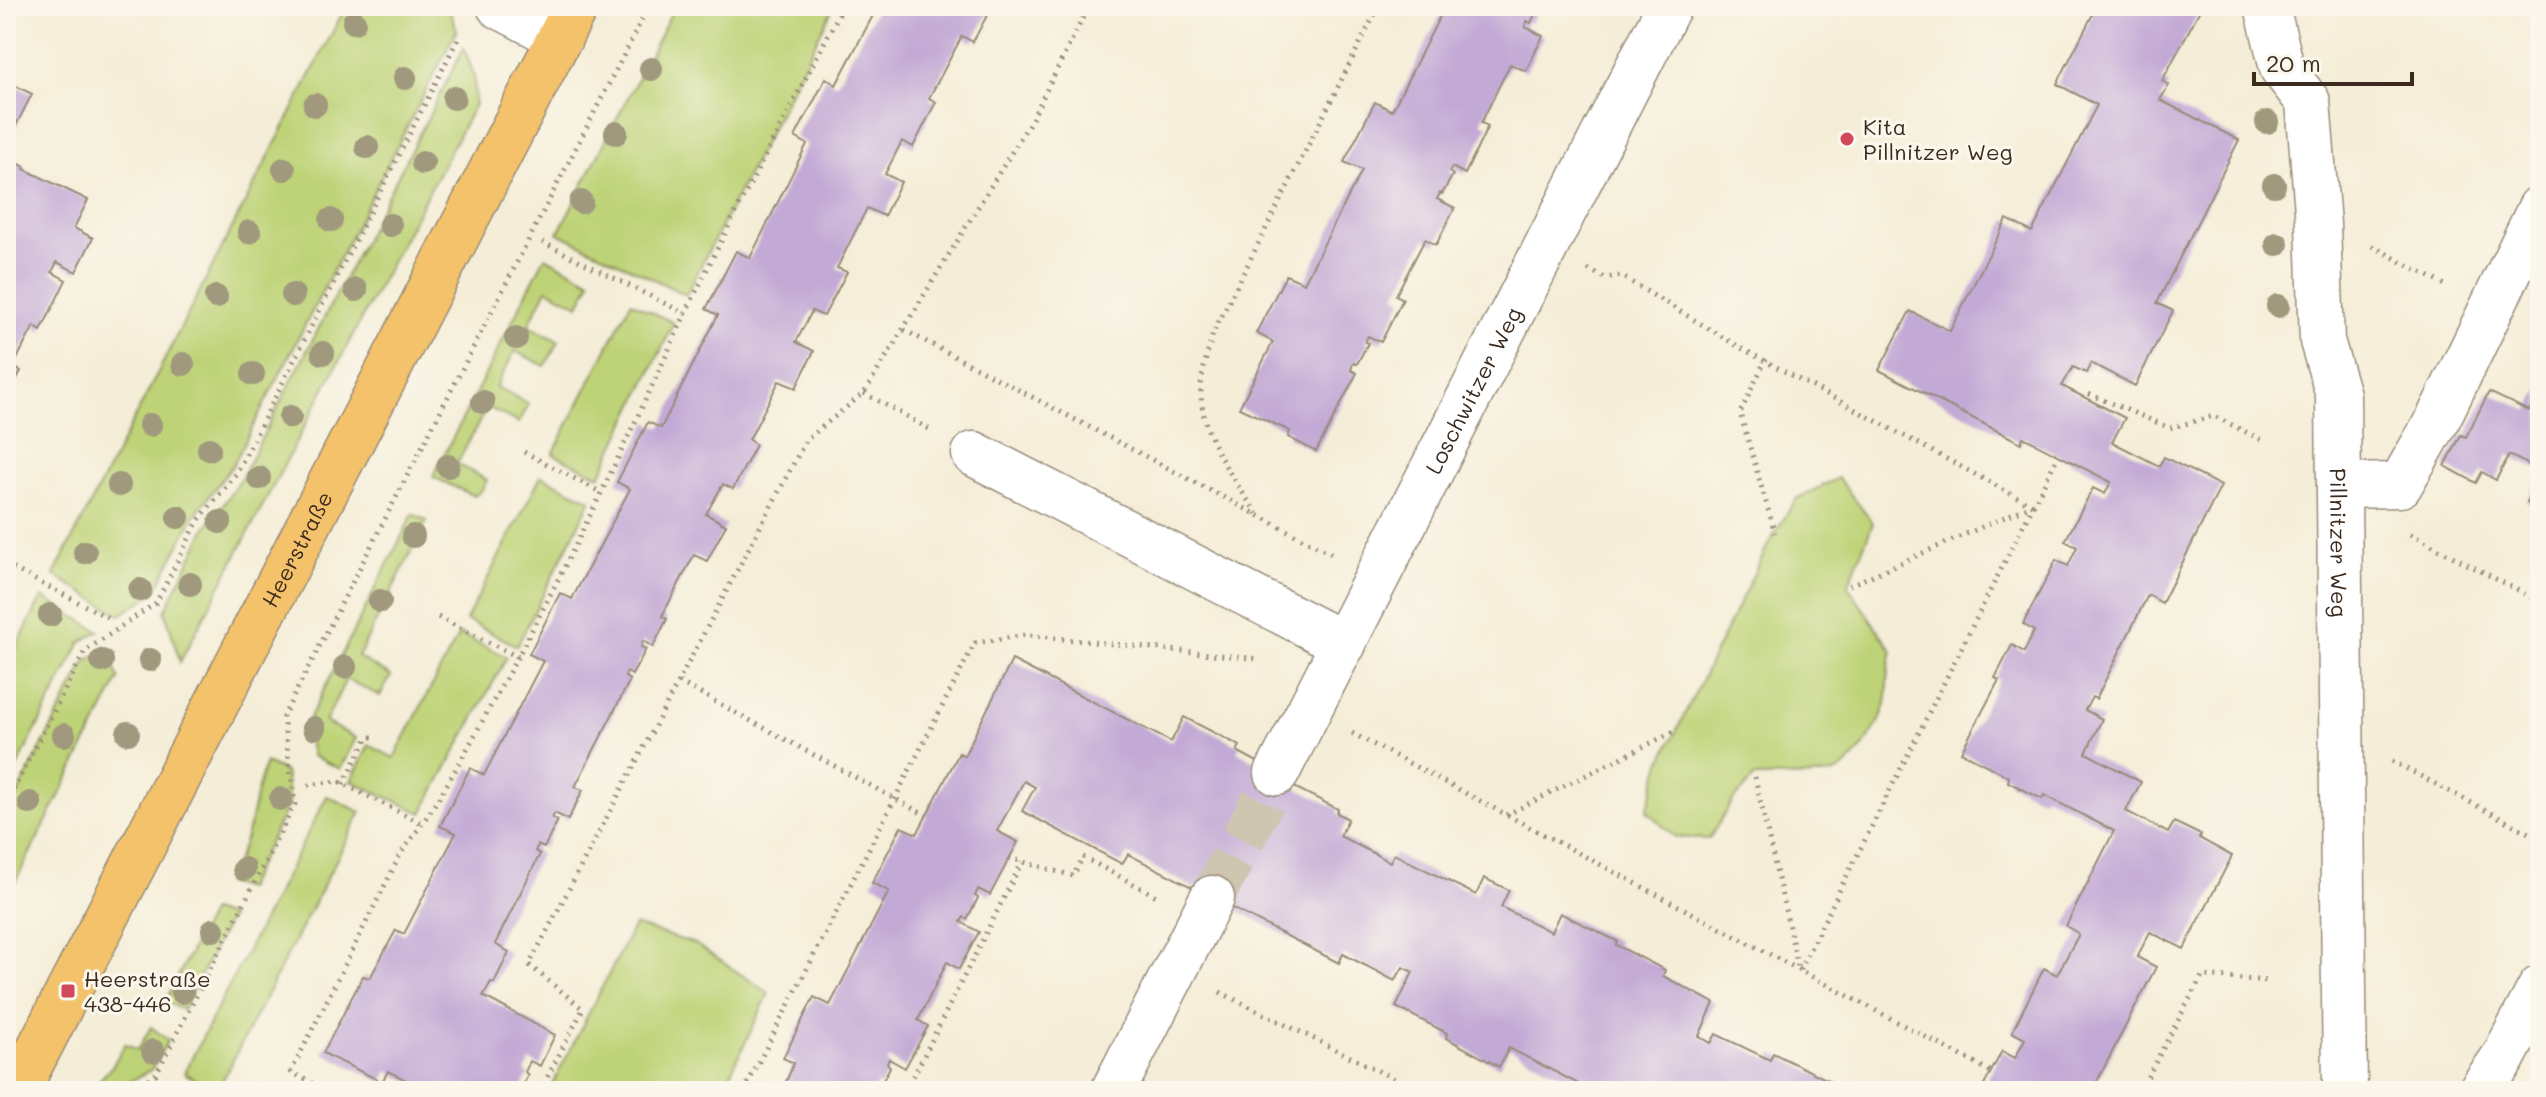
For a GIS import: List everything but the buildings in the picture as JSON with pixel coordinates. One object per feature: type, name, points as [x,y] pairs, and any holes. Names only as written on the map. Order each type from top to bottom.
[{"type":"main road","name":"Heerstraße","points":[[17,1091],[568,22]]},
{"type":"street","points":[[499,6],[568,22]]},
{"type":"street","name":"Loschwitzer Weg","points":[[1277,773],[1669,6]]},
{"type":"street","name":"Pillnitzer Weg","points":[[2267,6],[2282,68],[2308,102],[2318,224],[2322,341],[2338,395],[2345,1091]]},
{"type":"street","points":[[2340,486],[2400,485],[2438,419],[2540,208]]},
{"type":"street","points":[[974,454],[1344,644]]},
{"type":"street","points":[[1113,1091],[1207,909]]},
{"type":"street","points":[[2480,1091],[2503,1058],[2540,988]]},
{"type":"path","points":[[127,1091],[156,1074],[295,804],[283,717],[649,6]]},
{"type":"path","points":[[327,1091],[291,1072],[401,853],[423,824],[518,657],[602,493],[686,314],[843,6]]},
{"type":"path","points":[[540,1091],[583,1009],[529,965],[806,440],[864,393],[1032,119],[1089,6]]},
{"type":"path","points":[[1257,514],[1219,456],[1205,421],[1201,394],[1204,368],[1213,333],[1379,6]]},
{"type":"path","points":[[6,804],[85,651],[156,603],[198,521],[236,474],[460,34]]},
{"type":"path","points":[[542,242],[686,314]]},
{"type":"path","points":[[2372,246],[2460,293]]},
{"type":"path","points":[[1546,248],[1605,278],[1621,276],[1741,348],[2032,505]]},
{"type":"path","points":[[904,330],[1378,578]]},
{"type":"path","points":[[1766,359],[1740,413],[1775,533]]},
{"type":"path","points":[[864,393],[974,454]]},
{"type":"path","points":[[2089,394],[2170,428],[2214,416],[2266,442]]},
{"type":"path","points":[[524,452],[602,493]]},
{"type":"path","points":[[1799,971],[2057,458]]},
{"type":"path","points":[[1848,586],[2032,505]]},
{"type":"path","points":[[2411,534],[2540,602]]},
{"type":"path","points":[[6,565],[107,617]]},
{"type":"path","points":[[438,617],[518,657]]},
{"type":"path","points":[[744,1091],[975,643],[1025,635],[1264,660]]},
{"type":"path","points":[[679,682],[927,816]]},
{"type":"path","points":[[1309,710],[1990,1071]]},
{"type":"path","points":[[1505,816],[1677,730]]},
{"type":"path","points":[[343,784],[368,737],[375,737]]},
{"type":"path","points":[[2391,760],[2540,839]]},
{"type":"path","points":[[1755,777],[1799,971]]},
{"type":"path","points":[[308,785],[338,781],[423,824]]},
{"type":"path","points":[[1009,858],[1073,876],[1083,857],[1207,909]]},
{"type":"path","points":[[906,1091],[1022,862]]},
{"type":"path","points":[[1172,975],[1214,989],[1419,1091]]},
{"type":"path","points":[[2140,1091],[2202,976],[2270,981]]},
{"type":"path","points":[[167,1082],[183,1091]]},
{"type":"green space","points":[[346,6],[448,6],[457,30],[233,465],[194,516],[155,592],[120,615],[54,575]]},
{"type":"green space","points":[[675,6],[834,6],[686,295],[558,233]]},
{"type":"green space","points":[[464,48],[474,75],[475,104],[180,662],[165,611],[206,527],[238,484]]},
{"type":"green space","points":[[545,257],[591,281],[579,305],[547,289],[528,326],[559,341],[545,366],[515,351],[496,387],[529,404],[519,423],[487,407],[457,464],[487,480],[474,496],[433,477]]},
{"type":"green space","points":[[631,302],[674,323],[600,476],[553,454]]},
{"type":"green space","points":[[541,476],[591,500],[517,646],[466,620]]},
{"type":"green space","points":[[1838,478],[1873,523],[1848,586],[1892,651],[1882,715],[1859,752],[1837,772],[1755,777],[1734,799],[1709,839],[1675,837],[1647,811],[1661,762],[1768,545],[1796,499]]},
{"type":"green space","points":[[413,514],[427,521],[358,657],[391,676],[380,696],[346,679],[325,722],[356,738],[340,769],[312,756],[306,725]]},
{"type":"green space","points":[[42,597],[99,631],[81,642],[6,788],[6,668]]},
{"type":"green space","points":[[459,634],[507,657],[422,813],[351,781],[369,745],[394,758]]},
{"type":"green space","points":[[105,647],[119,679],[6,900],[6,816],[85,663]]},
{"type":"green space","points":[[266,763],[285,772],[289,803],[246,889],[226,883],[244,844]]},
{"type":"green space","points":[[327,796],[361,812],[217,1091],[184,1073]]},
{"type":"green space","points":[[211,911],[230,917],[183,1010],[165,1002]]},
{"type":"green space","points":[[634,925],[695,944],[769,993],[722,1091],[549,1091]]},
{"type":"green space","points":[[151,1027],[168,1040],[151,1070],[112,1091],[90,1091],[113,1065],[125,1044],[138,1050]]},
{"type":"tunnel","points":[[1212,898],[1277,773]]},
{"type":"place","name":"Kita Pillnitzer Weg","points":[[1847,139]]},
{"type":"place","name":"Heerstraße 438-446","points":[[68,991]]}]
